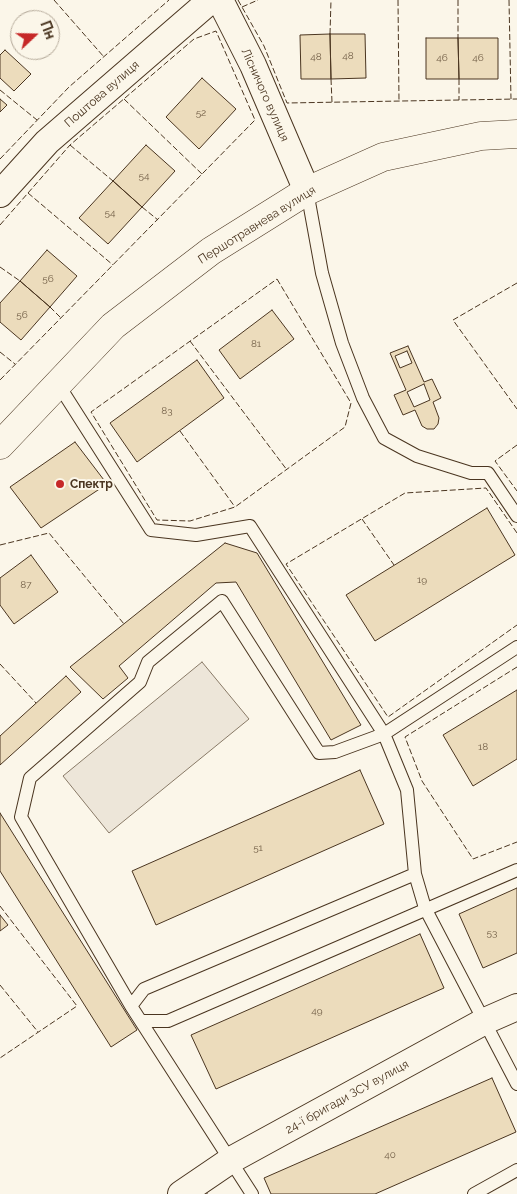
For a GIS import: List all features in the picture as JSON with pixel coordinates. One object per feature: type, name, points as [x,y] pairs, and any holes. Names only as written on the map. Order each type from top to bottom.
[{"type":"main road","name":"Першотравнева вулиця","points":[[0,445],[113,326],[211,251],[307,191],[383,157],[481,136],[517,134]]},
{"type":"street","name":"Поштова вулиця","points":[[0,194],[47,142],[211,0]]},
{"type":"street","name":"Лісничого вулиця","points":[[220,0],[253,65],[307,191]]},
{"type":"street","name":"24-ї бригади ЗСУ вулиця","points":[[181,1194],[231,1160],[485,1021],[517,1007]]},
{"type":"lane","points":[[307,191],[322,273],[342,343],[363,398],[384,438],[417,456],[471,473],[488,472],[517,516]]},
{"type":"lane","points":[[58,384],[151,530],[196,535],[250,526],[384,734],[406,790],[415,874],[425,908],[517,1084]]},
{"type":"lane","points":[[252,1194],[131,1006],[21,817],[30,778],[140,682],[148,662],[222,601],[319,753],[335,752],[384,734],[517,647]]},
{"type":"lane","points":[[141,1021],[168,1021],[425,908],[517,870]]},
{"type":"lane","points":[[131,1006],[144,989],[415,874]]},
{"type":"lane","points":[[474,1194],[517,1170]]},
{"type":"shaded area","points":[[202,662],[249,719],[109,833],[63,776]]},
{"type":"building","points":[[330,34],[365,34],[366,78],[331,79]]},
{"type":"building","points":[[330,34],[331,79],[301,79],[300,35]]},
{"type":"building","points":[[426,38],[458,38],[459,79],[426,79]]},
{"type":"building","points":[[458,38],[498,38],[498,79],[459,79]]},
{"type":"building","points":[[5,50],[10,55],[10,60],[16,60],[31,74],[14,91],[0,78],[0,55]]},
{"type":"building","points":[[202,78],[236,109],[199,149],[166,117]]},
{"type":"building","points":[[0,99],[7,105],[0,112]]},
{"type":"building","points":[[146,145],[175,171],[142,207],[113,181]]},
{"type":"building","points":[[113,181],[142,207],[108,244],[79,218]]},
{"type":"building","points":[[47,250],[77,276],[50,307],[20,281]]},
{"type":"building","points":[[20,281],[50,307],[21,340],[0,322],[0,303]]},
{"type":"building","points":[[272,310],[294,339],[240,379],[219,350]]},
{"type":"building","points":[[408,346],[424,382],[432,379],[441,398],[433,402],[439,418],[438,424],[434,429],[427,429],[422,426],[415,410],[403,415],[394,395],[406,390],[390,353]]},
{"type":"building","points":[[407,351],[412,363],[400,368],[395,356]]},
{"type":"building","points":[[197,360],[224,398],[137,462],[110,423]]},
{"type":"building","points":[[424,384],[430,400],[414,407],[407,392]]},
{"type":"building","points":[[75,442],[107,484],[41,528],[10,487]]},
{"type":"building","points":[[487,508],[515,555],[375,641],[346,595]]},
{"type":"building","points":[[225,543],[257,553],[361,725],[331,740],[236,582],[216,583],[119,666],[128,678],[103,699],[70,667]]},
{"type":"building","points":[[31,555],[58,592],[14,624],[0,605],[0,578]]},
{"type":"building","points":[[66,676],[81,692],[0,765],[0,736]]},
{"type":"building","points":[[517,690],[517,759],[473,786],[443,735]]},
{"type":"building","points":[[360,770],[384,824],[156,925],[132,871]]},
{"type":"building","points":[[0,813],[137,1030],[111,1047],[0,871]]},
{"type":"building","points":[[517,888],[517,953],[483,968],[459,914]]},
{"type":"building","points":[[0,915],[8,925],[0,931]]},
{"type":"building","points":[[420,934],[444,988],[216,1089],[191,1035]]},
{"type":"building","points":[[492,1078],[516,1132],[375,1194],[271,1194],[264,1178]]},
{"type":"fence","points":[[54,0],[104,57]]},
{"type":"fence","points":[[0,159],[69,87],[169,0]]},
{"type":"fence","points":[[238,0],[264,46],[287,103],[517,99]]},
{"type":"fence","points":[[242,7],[258,0]]},
{"type":"fence","points":[[330,34],[331,0]]},
{"type":"fence","points":[[398,0],[399,101]]},
{"type":"fence","points":[[458,0],[458,38]]},
{"type":"fence","points":[[509,0],[511,99]]},
{"type":"fence","points":[[0,225],[70,145],[194,39],[216,31],[255,120],[0,380]]},
{"type":"fence","points":[[331,79],[332,102]]},
{"type":"fence","points":[[459,79],[459,100]]},
{"type":"fence","points":[[0,90],[37,120]]},
{"type":"fence","points":[[124,99],[203,175]]},
{"type":"fence","points":[[70,145],[113,181]]},
{"type":"fence","points":[[28,193],[113,265]]},
{"type":"fence","points":[[142,207],[158,220]]},
{"type":"fence","points":[[0,267],[20,281]]},
{"type":"fence","points":[[277,279],[351,403],[345,427],[235,507],[190,521],[157,520],[91,412],[277,279]]},
{"type":"fence","points":[[517,283],[453,320],[517,409]]},
{"type":"fence","points":[[50,307],[61,318]]},
{"type":"fence","points":[[190,341],[287,470]]},
{"type":"fence","points":[[0,352],[15,364]]},
{"type":"fence","points":[[180,431],[235,507]]},
{"type":"fence","points":[[517,445],[495,461],[517,491]]},
{"type":"fence","points":[[517,533],[486,488],[405,493],[286,564],[388,717],[517,625]]},
{"type":"fence","points":[[362,519],[394,565]]},
{"type":"fence","points":[[0,545],[49,533],[124,624]]},
{"type":"fence","points":[[0,664],[36,703]]},
{"type":"fence","points":[[517,667],[405,737],[422,781],[473,859],[517,842]]},
{"type":"fence","points":[[0,906],[77,1006],[0,1058]]},
{"type":"fence","points":[[0,985],[38,1032]]},
{"type":"place","name":"Спектр","points":[[60,484]]}]
